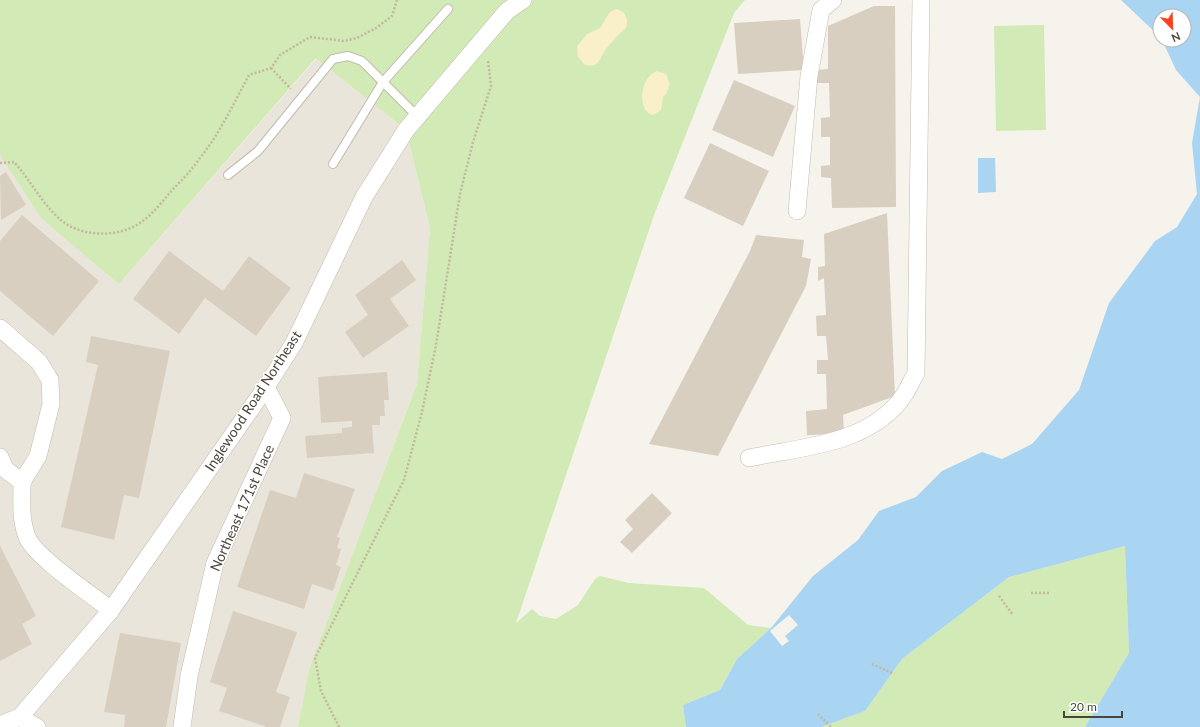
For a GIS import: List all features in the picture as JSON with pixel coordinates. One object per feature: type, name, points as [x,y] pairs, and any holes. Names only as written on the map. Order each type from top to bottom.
[{"type":"street","name":"Inglewood Road Northeast","points":[[0,725],[20,717],[111,610],[266,387],[294,343],[364,197],[406,130],[507,11],[523,0]]},
{"type":"street","points":[[797,211],[810,69],[821,10],[833,0]]},
{"type":"street","points":[[750,458],[843,439],[874,424],[899,402],[916,373],[921,0]]},
{"type":"street","points":[[0,328],[39,362],[50,380],[51,404],[38,456],[22,482],[22,521],[28,539],[41,556],[111,610]]},
{"type":"street","name":"Northeast 171st Place","points":[[182,727],[189,676],[215,562],[282,418],[266,387]]},
{"type":"street","points":[[0,457],[4,469],[22,482]]},
{"type":"street","points":[[20,717],[37,727]]},
{"type":"lane","points":[[332,164],[383,82],[448,9]]},
{"type":"lane","points":[[228,175],[258,151],[334,59],[348,56],[362,61],[417,116]]},
{"type":"path","points":[[0,163],[14,162],[25,174],[50,210],[72,228],[88,233],[120,232],[141,222],[163,201],[200,158],[220,128],[248,75],[271,68],[280,55],[310,36],[344,40],[357,38],[376,28],[392,16],[397,0]]},
{"type":"path","points":[[338,727],[321,691],[315,658],[404,480],[422,412],[437,338],[460,194],[473,142],[491,86],[489,64],[482,41]]},
{"type":"path","points":[[271,68],[301,99]]},
{"type":"path","points":[[1031,594],[1049,593]]},
{"type":"path","points":[[999,596],[1013,615]]},
{"type":"path","points":[[872,664],[894,674]]},
{"type":"path","points":[[818,714],[831,727]]},
{"type":"shaded area","points":[[317,58],[406,130],[430,228],[417,384],[309,669],[298,727],[0,727],[0,155],[119,284]]},
{"type":"green space","points":[[0,0],[745,0],[734,13],[654,215],[516,623],[532,609],[540,616],[556,619],[578,605],[595,579],[600,576],[629,583],[704,588],[748,625],[771,628],[737,659],[720,690],[683,705],[686,727],[298,727],[309,669],[417,384],[430,228],[406,130],[316,58],[119,284],[42,219],[0,155]]},
{"type":"green space","points":[[1044,25],[1046,130],[996,131],[994,26]]},
{"type":"green space","points":[[1125,546],[1129,653],[1085,727],[821,727],[865,711],[902,659],[1009,577]]},
{"type":"sand","points":[[616,9],[626,16],[626,28],[606,49],[597,64],[590,66],[585,65],[578,57],[577,46],[587,34],[600,28],[609,13]]},
{"type":"sand","points":[[657,71],[666,74],[670,84],[666,94],[663,97],[661,110],[653,115],[644,108],[642,94],[647,80],[651,74]]},
{"type":"water","points":[[1121,0],[1200,0],[1200,97],[1176,70],[1166,48],[1192,48],[1192,8],[1152,8],[1152,29]]},
{"type":"water","points":[[1200,97],[1200,727],[1085,727],[1129,653],[1125,546],[1009,577],[902,659],[865,711],[821,727],[686,727],[683,705],[720,690],[737,659],[771,628],[813,576],[858,540],[879,511],[916,497],[942,471],[982,452],[1002,459],[1032,444],[1079,390],[1109,303],[1155,241],[1177,227],[1197,194],[1192,143]]},
{"type":"water","points":[[978,158],[995,158],[996,192],[978,193]]},
{"type":"pier","points":[[789,615],[798,625],[785,636],[789,641],[782,646],[770,631]]},
{"type":"building","points":[[874,6],[895,6],[896,207],[832,208],[831,178],[821,177],[821,166],[830,165],[830,137],[821,137],[821,118],[830,117],[829,83],[817,83],[817,70],[828,69],[828,26]]},
{"type":"building","points":[[800,19],[804,70],[738,74],[734,23]]},
{"type":"building","points":[[734,80],[795,106],[773,157],[712,130]]},
{"type":"building","points":[[710,143],[769,171],[743,226],[684,198]]},
{"type":"building","points":[[6,172],[26,205],[1,220],[0,176]]},
{"type":"building","points":[[887,213],[895,396],[843,415],[844,434],[807,435],[806,411],[827,409],[826,374],[817,374],[817,360],[828,360],[826,336],[817,336],[816,316],[826,315],[824,278],[818,281],[818,267],[825,266],[824,234]]},
{"type":"building","points":[[22,215],[99,281],[53,336],[0,291],[0,241]]},
{"type":"building","points":[[756,235],[804,240],[802,257],[811,259],[806,286],[718,456],[649,444],[750,251]]},
{"type":"building","points":[[169,251],[223,291],[249,256],[291,288],[256,336],[205,298],[179,334],[133,299]]},
{"type":"building","points":[[402,260],[416,280],[390,299],[409,326],[363,358],[345,332],[368,315],[355,295]]},
{"type":"building","points":[[91,336],[170,351],[139,498],[124,495],[114,540],[61,527],[98,365],[86,362]]},
{"type":"building","points":[[387,372],[389,400],[384,400],[385,416],[380,416],[380,425],[372,425],[374,453],[307,458],[305,436],[342,433],[342,428],[352,427],[352,421],[321,423],[318,377]]},
{"type":"building","points":[[304,473],[355,489],[337,537],[340,538],[337,548],[341,549],[336,565],[341,567],[333,591],[312,584],[304,609],[237,587],[270,490],[296,498]]},
{"type":"building","points":[[652,493],[672,513],[632,553],[620,542],[633,529],[625,520]]},
{"type":"building","points":[[0,546],[36,616],[22,624],[32,644],[0,661]]},
{"type":"building","points":[[233,611],[297,632],[276,692],[290,697],[280,727],[267,727],[219,711],[227,688],[210,682]]},
{"type":"building","points":[[120,633],[181,643],[166,727],[124,727],[125,715],[104,712]]}]
